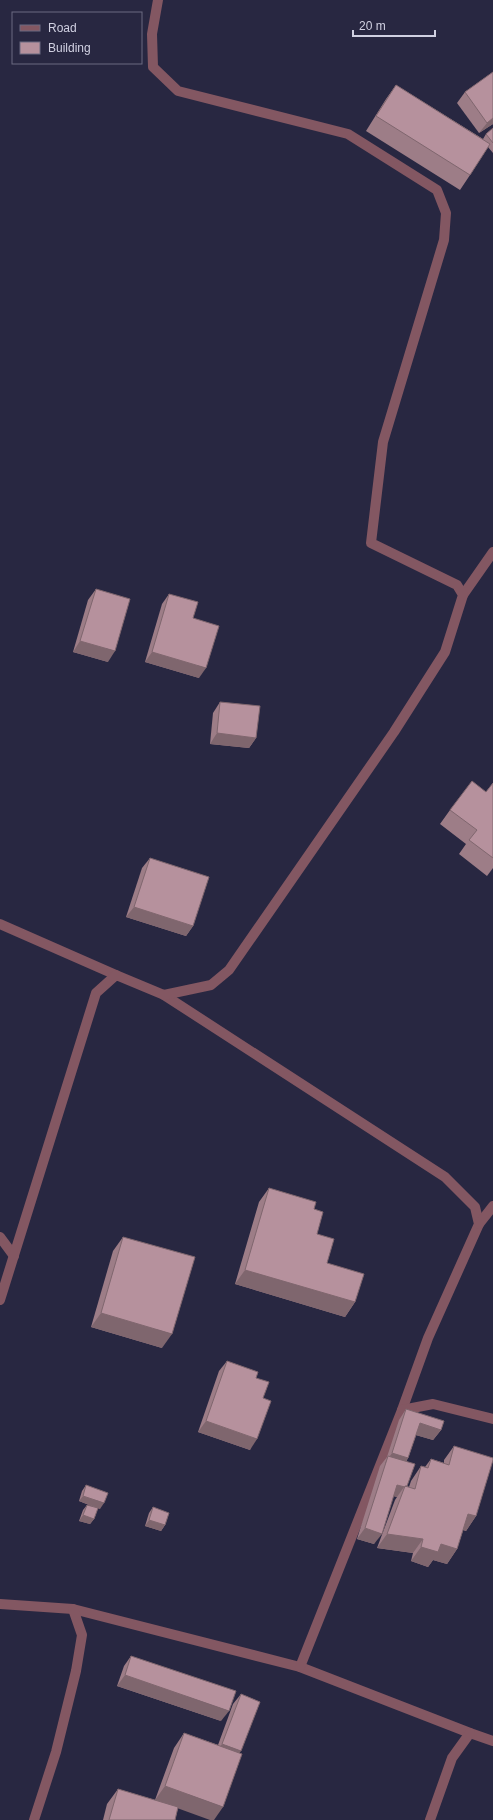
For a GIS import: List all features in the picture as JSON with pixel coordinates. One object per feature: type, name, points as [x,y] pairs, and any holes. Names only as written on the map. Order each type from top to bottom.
[{"type":"street","points":[[158,0],[152,34],[153,67],[178,91],[348,134],[437,190],[446,213],[444,240],[383,442],[371,544],[457,585],[463,595]]},
{"type":"street","points":[[164,996],[211,985],[229,970],[394,732],[445,652],[463,595],[493,552]]},
{"type":"street","points":[[0,924],[164,996],[445,1177],[475,1207],[479,1224]]},
{"type":"street","points":[[0,1300],[96,993],[116,975]]},
{"type":"street","points":[[300,1667],[402,1410],[428,1338],[479,1224],[493,1206]]},
{"type":"street","points":[[0,1236],[14,1256]]},
{"type":"street","points":[[402,1410],[433,1404],[493,1419]]},
{"type":"street","points":[[0,1604],[73,1609],[300,1667],[493,1741]]},
{"type":"street","points":[[34,1820],[56,1752],[76,1671],[82,1635],[73,1609]]},
{"type":"street","points":[[430,1820],[452,1758],[470,1733]]},
{"type":"building","points":[[493,72],[493,118],[487,123],[465,92]]},
{"type":"building","points":[[396,85],[490,144],[470,175],[376,116]]},
{"type":"building","points":[[493,128],[493,143],[486,134]]},
{"type":"building","points":[[96,589],[130,599],[115,651],[80,641]]},
{"type":"building","points":[[169,594],[198,602],[193,618],[219,626],[206,668],[152,652]]},
{"type":"building","points":[[220,702],[260,706],[256,738],[217,733]]},
{"type":"building","points":[[472,781],[486,792],[493,783],[493,858],[469,840],[477,830],[450,810]]},
{"type":"building","points":[[150,858],[209,877],[193,926],[134,907]]},
{"type":"building","points":[[269,1188],[316,1202],[314,1209],[323,1212],[317,1234],[334,1239],[327,1263],[364,1274],[355,1302],[245,1270]]},
{"type":"building","points":[[123,1237],[195,1257],[172,1334],[101,1313]]},
{"type":"building","points":[[227,1361],[258,1372],[256,1378],[269,1382],[263,1398],[271,1401],[257,1439],[206,1421]]},
{"type":"building","points":[[406,1409],[444,1421],[441,1430],[420,1423],[408,1458],[392,1453]]},
{"type":"building","points":[[454,1446],[493,1458],[476,1516],[468,1514],[457,1549],[441,1544],[438,1552],[421,1547],[423,1539],[387,1534],[405,1486],[415,1489],[421,1466],[428,1468],[431,1459],[449,1465]]},
{"type":"building","points":[[388,1456],[415,1464],[407,1486],[397,1485],[382,1534],[365,1528]]},
{"type":"building","points":[[86,1485],[108,1493],[104,1503],[83,1496]]},
{"type":"building","points":[[87,1505],[98,1508],[94,1519],[83,1515]]},
{"type":"building","points":[[153,1507],[169,1513],[165,1525],[149,1520]]},
{"type":"building","points":[[131,1656],[236,1691],[229,1711],[125,1675]]},
{"type":"building","points":[[241,1694],[260,1702],[241,1751],[222,1744]]},
{"type":"building","points":[[184,1733],[242,1754],[223,1807],[165,1786]]},
{"type":"building","points":[[118,1789],[178,1807],[175,1820],[109,1820]]}]
